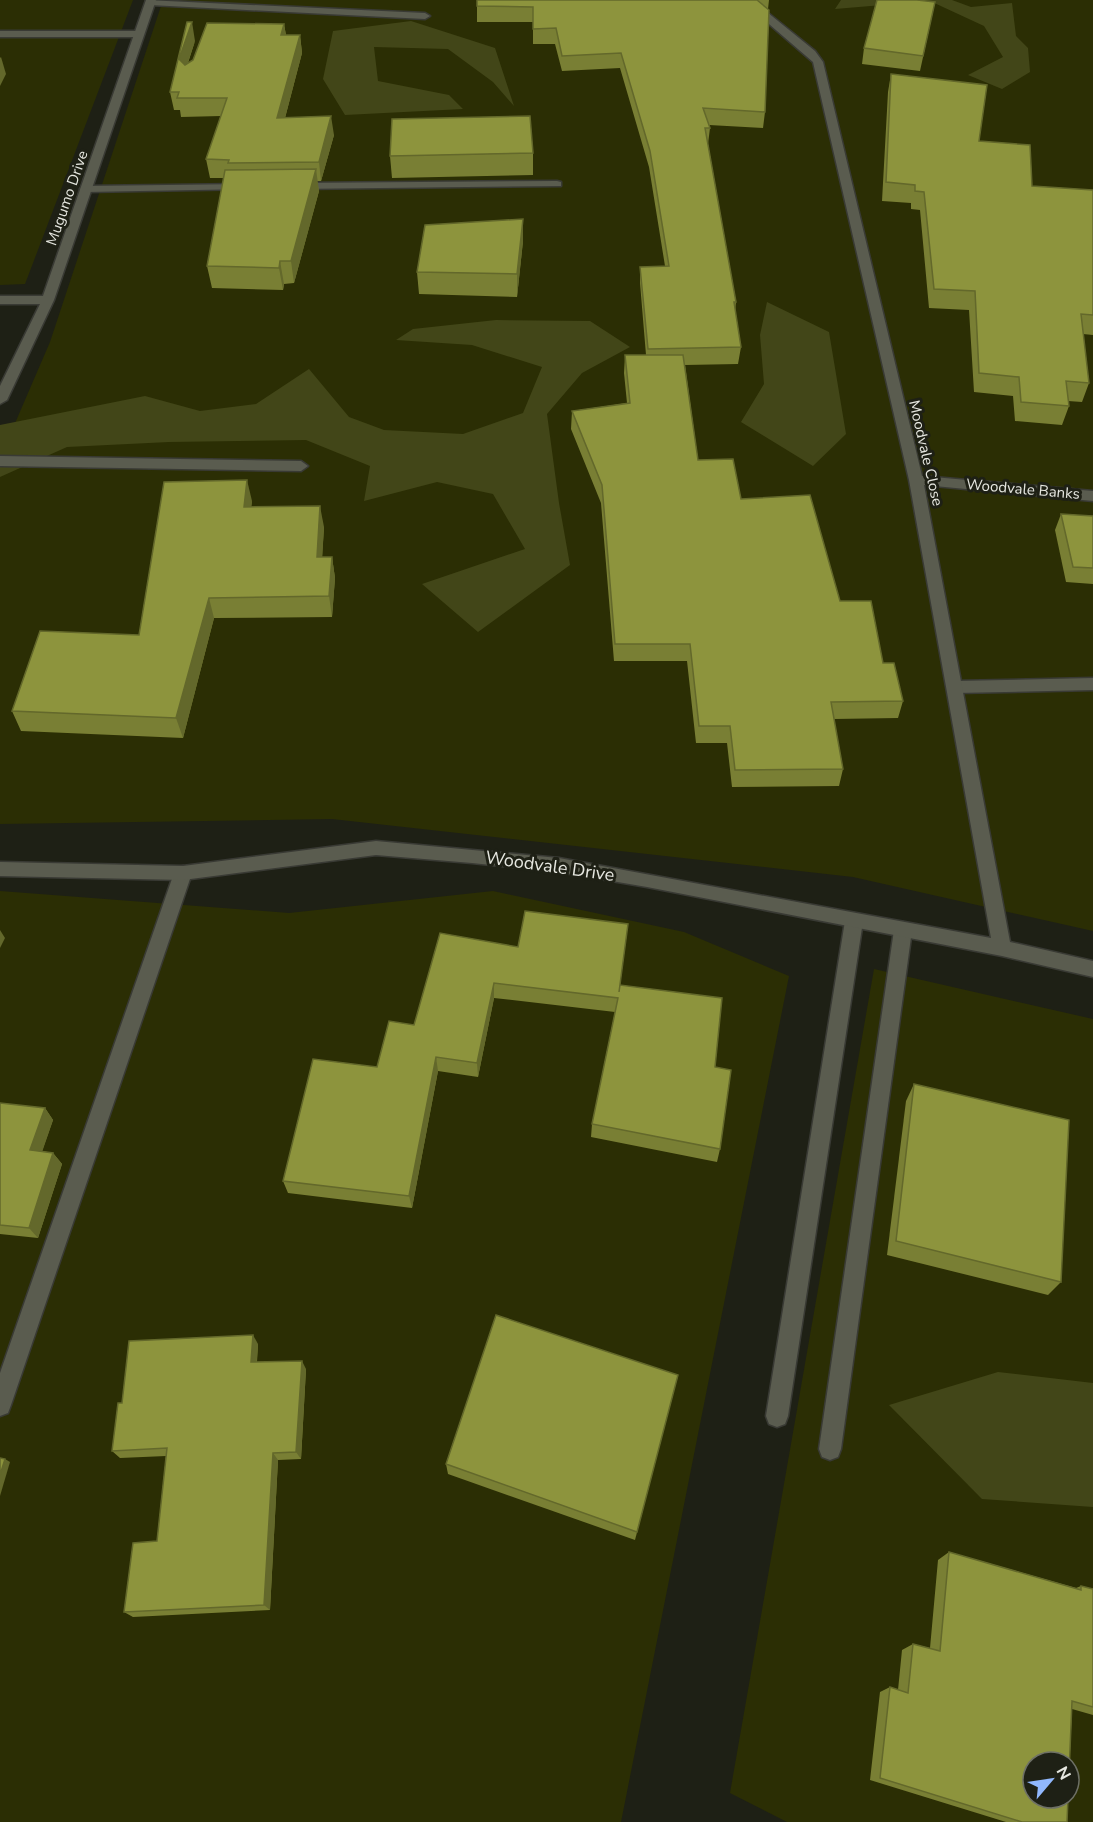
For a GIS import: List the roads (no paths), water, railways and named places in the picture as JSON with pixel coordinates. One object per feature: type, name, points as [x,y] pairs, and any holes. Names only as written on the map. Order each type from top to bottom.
[{"type":"street","name":"Moodvale Close","points":[[746,0],[811,53],[818,62],[916,480],[956,687],[1002,948]]},
{"type":"street","points":[[150,1],[213,10],[424,16]]},
{"type":"street","name":"Mugumo Drive","points":[[0,400],[48,300],[133,42],[150,1]]},
{"type":"street","points":[[0,34],[133,42]]},
{"type":"street","points":[[286,187],[557,184]]},
{"type":"street","points":[[86,189],[263,187]]},
{"type":"street","points":[[0,300],[48,300]]},
{"type":"street","points":[[0,461],[301,466]]},
{"type":"street","name":"Woodvale Banks","points":[[916,480],[1093,496]]},
{"type":"street","points":[[956,687],[1093,684]]},
{"type":"street","name":"Woodvale Drive","points":[[0,869],[183,873],[376,848],[559,865],[1002,948],[1093,969]]},
{"type":"street","points":[[0,1405],[183,873]]},
{"type":"street","points":[[777,1416],[854,921]]},
{"type":"street","points":[[830,1449],[903,930]]}]
